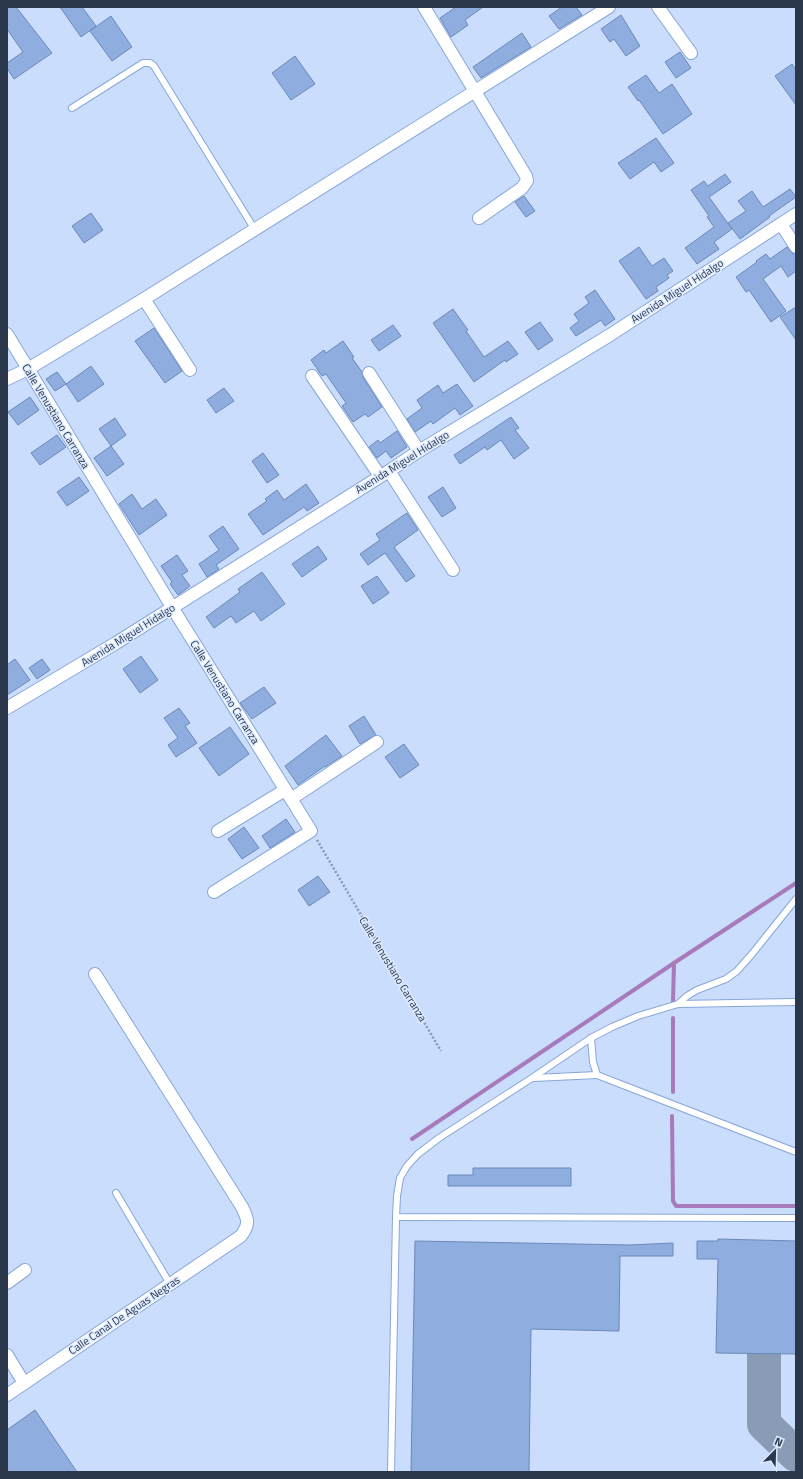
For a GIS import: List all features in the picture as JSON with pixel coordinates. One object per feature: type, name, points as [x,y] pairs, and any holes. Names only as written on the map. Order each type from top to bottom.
[{"type":"street","points":[[424,7],[526,176],[527,181],[522,188],[479,218]]},
{"type":"street","points":[[7,379],[28,369],[144,299],[609,7]]},
{"type":"street","points":[[658,7],[691,53]]},
{"type":"street","name":"Avenida Miguel Hidalgo","points":[[9,704],[116,643],[419,451],[610,335],[796,214]]},
{"type":"street","points":[[781,224],[796,247]]},
{"type":"street","points":[[144,299],[190,370]]},
{"type":"street","name":"Calle Venustiano Carranza","points":[[7,334],[172,607],[311,831]]},
{"type":"street","points":[[368,373],[419,451]]},
{"type":"street","points":[[312,376],[453,570]]},
{"type":"street","points":[[218,831],[288,794],[377,742]]},
{"type":"street","points":[[214,892],[311,831]]},
{"type":"street","name":"Calle Canal De Aguas Negras","points":[[7,1395],[241,1236],[246,1230],[247,1217],[95,974]]},
{"type":"street","points":[[7,1283],[25,1270]]},
{"type":"street","points":[[7,1356],[24,1383]]},
{"type":"lane","points":[[72,108],[143,63],[150,63],[154,66],[255,230]]},
{"type":"lane","points":[[678,1004],[697,990],[726,979],[737,971],[796,899]]},
{"type":"lane","points":[[391,1472],[397,1196],[400,1178],[407,1166],[418,1154],[439,1138],[591,1038],[638,1016],[678,1004],[796,1002]]},
{"type":"lane","points":[[591,1038],[593,1062],[597,1074]]},
{"type":"lane","points":[[532,1078],[597,1074],[796,1152]]},
{"type":"lane","points":[[116,1193],[170,1284]]},
{"type":"lane","points":[[396,1217],[796,1218]]},
{"type":"path","name":"Calle Venustiano Carranza","points":[[311,831],[441,1051]]},
{"type":"building","points":[[7,7],[16,7],[52,53],[14,79],[7,68],[7,63],[23,52],[7,29]]},
{"type":"building","points":[[60,7],[82,7],[96,26],[81,37]]},
{"type":"building","points":[[456,7],[483,7],[465,20],[468,25],[451,37],[440,18]]},
{"type":"building","points":[[562,7],[576,7],[582,15],[559,29],[549,16]]},
{"type":"building","points":[[621,15],[640,46],[626,56],[614,39],[610,42],[601,29]]},
{"type":"building","points":[[111,16],[132,47],[112,61],[90,31]]},
{"type":"building","points":[[522,33],[531,47],[481,78],[473,67]]},
{"type":"building","points":[[680,52],[691,68],[676,78],[665,62]]},
{"type":"building","points":[[295,56],[315,84],[291,100],[272,73]]},
{"type":"building","points":[[792,64],[796,70],[796,105],[775,76]]},
{"type":"building","points":[[646,75],[659,93],[672,84],[692,114],[663,134],[628,87]]},
{"type":"building","points":[[656,138],[674,163],[661,172],[654,162],[630,179],[618,163]]},
{"type":"building","points":[[725,174],[731,182],[709,197],[732,229],[714,242],[719,249],[697,264],[685,248],[714,227],[707,217],[709,216],[691,190],[704,181],[708,186]]},
{"type":"building","points":[[790,189],[796,197],[740,239],[728,223],[746,211],[738,201],[752,191],[763,207]]},
{"type":"building","points":[[524,196],[535,211],[526,217],[515,202]]},
{"type":"building","points":[[91,213],[103,230],[84,243],[72,226]]},
{"type":"building","points":[[639,247],[652,266],[664,258],[673,271],[667,275],[669,278],[656,287],[658,291],[646,299],[619,261]]},
{"type":"building","points":[[787,247],[792,253],[796,254],[796,271],[788,277],[781,266],[763,279],[786,311],[771,322],[749,290],[746,292],[736,277],[766,254],[770,259]]},
{"type":"building","points":[[595,290],[615,319],[605,326],[601,320],[576,336],[570,328],[579,321],[574,314],[589,303],[585,297]]},
{"type":"building","points":[[796,307],[796,340],[780,317]]},
{"type":"building","points":[[453,309],[468,330],[466,331],[484,357],[508,341],[518,354],[506,362],[505,360],[474,382],[433,323]]},
{"type":"building","points":[[540,322],[553,340],[538,350],[525,332]]},
{"type":"building","points":[[393,325],[401,336],[379,351],[371,340]]},
{"type":"building","points":[[154,328],[182,371],[165,383],[135,341]]},
{"type":"building","points":[[343,341],[354,357],[352,358],[362,372],[363,377],[382,407],[368,417],[365,414],[353,422],[342,406],[346,403],[326,374],[322,376],[311,360],[324,350],[326,353]]},
{"type":"building","points":[[91,366],[104,384],[78,402],[66,384]]},
{"type":"building","points":[[57,372],[66,384],[55,391],[46,379]]},
{"type":"building","points":[[457,384],[473,406],[460,415],[455,408],[433,424],[431,421],[415,432],[407,419],[422,408],[417,400],[438,385],[443,393]]},
{"type":"building","points":[[224,388],[234,401],[216,413],[207,400]]},
{"type":"building","points":[[30,397],[39,410],[18,425],[8,412]]},
{"type":"building","points":[[511,417],[519,428],[515,430],[529,448],[514,459],[501,440],[487,450],[485,447],[460,464],[454,455]]},
{"type":"building","points":[[115,418],[126,435],[111,446],[99,429]]},
{"type":"building","points":[[397,431],[407,447],[391,458],[386,451],[377,458],[369,447],[378,440],[380,443]]},
{"type":"building","points":[[57,435],[66,447],[40,465],[31,453]]},
{"type":"building","points":[[111,446],[124,464],[107,476],[94,458]]},
{"type":"building","points":[[263,453],[279,475],[267,483],[252,461]]},
{"type":"building","points":[[79,477],[89,491],[67,506],[57,492]]},
{"type":"building","points":[[306,484],[319,503],[307,511],[304,507],[263,535],[248,514],[267,501],[265,499],[277,490],[284,500]]},
{"type":"building","points":[[443,487],[456,508],[442,517],[428,497]]},
{"type":"building","points":[[132,494],[142,509],[156,499],[167,515],[139,535],[119,504]]},
{"type":"building","points":[[407,513],[418,530],[394,547],[415,576],[406,582],[385,553],[368,565],[360,554],[380,540],[376,534]]},
{"type":"building","points":[[223,526],[239,549],[216,565],[219,569],[207,577],[199,564],[219,550],[209,536]]},
{"type":"building","points":[[318,546],[327,559],[302,577],[292,564]]},
{"type":"building","points":[[177,555],[188,571],[182,575],[190,586],[178,595],[170,584],[172,582],[161,566]]},
{"type":"building","points":[[262,572],[285,604],[261,621],[254,611],[236,623],[231,616],[214,628],[206,617],[240,592],[238,589]]},
{"type":"building","points":[[377,576],[389,593],[373,604],[361,586]]},
{"type":"building","points":[[141,656],[158,680],[140,693],[123,669]]},
{"type":"building","points":[[15,659],[30,680],[7,695],[7,665]]},
{"type":"building","points":[[42,659],[50,670],[37,679],[29,668]]},
{"type":"building","points":[[264,687],[276,703],[252,719],[240,703]]},
{"type":"building","points":[[179,708],[190,723],[185,726],[197,743],[176,757],[168,745],[178,738],[164,718]]},
{"type":"building","points":[[364,716],[376,735],[360,744],[349,726]]},
{"type":"building","points":[[230,727],[249,754],[219,776],[199,748]]},
{"type":"building","points":[[326,735],[342,756],[298,785],[285,766]]},
{"type":"building","points":[[404,744],[419,765],[400,778],[385,757]]},
{"type":"building","points":[[286,819],[295,832],[270,848],[262,836]]},
{"type":"building","points":[[244,827],[259,848],[242,859],[228,839]]},
{"type":"building","points":[[318,876],[330,892],[309,906],[298,890]]},
{"type":"building","points":[[473,1168],[571,1168],[571,1186],[448,1186],[448,1175],[473,1175]]},
{"type":"building","points":[[718,1239],[796,1241],[796,1354],[716,1353],[718,1259],[697,1259],[697,1241],[718,1241]]},
{"type":"building","points":[[415,1241],[630,1245],[673,1243],[673,1256],[620,1256],[619,1331],[531,1329],[529,1472],[411,1472]]},
{"type":"building","points":[[35,1410],[77,1472],[7,1472],[7,1430]]},
{"type":"waterway","points":[[412,1139],[796,883]]},
{"type":"waterway","points":[[673,1001],[674,963]]},
{"type":"waterway","points":[[673,1018],[673,1092]]},
{"type":"waterway","points":[[672,1116],[673,1201],[676,1206],[796,1206]]},
{"type":"taxiway","points":[[764,1356],[764,1424],[796,1455]]}]
